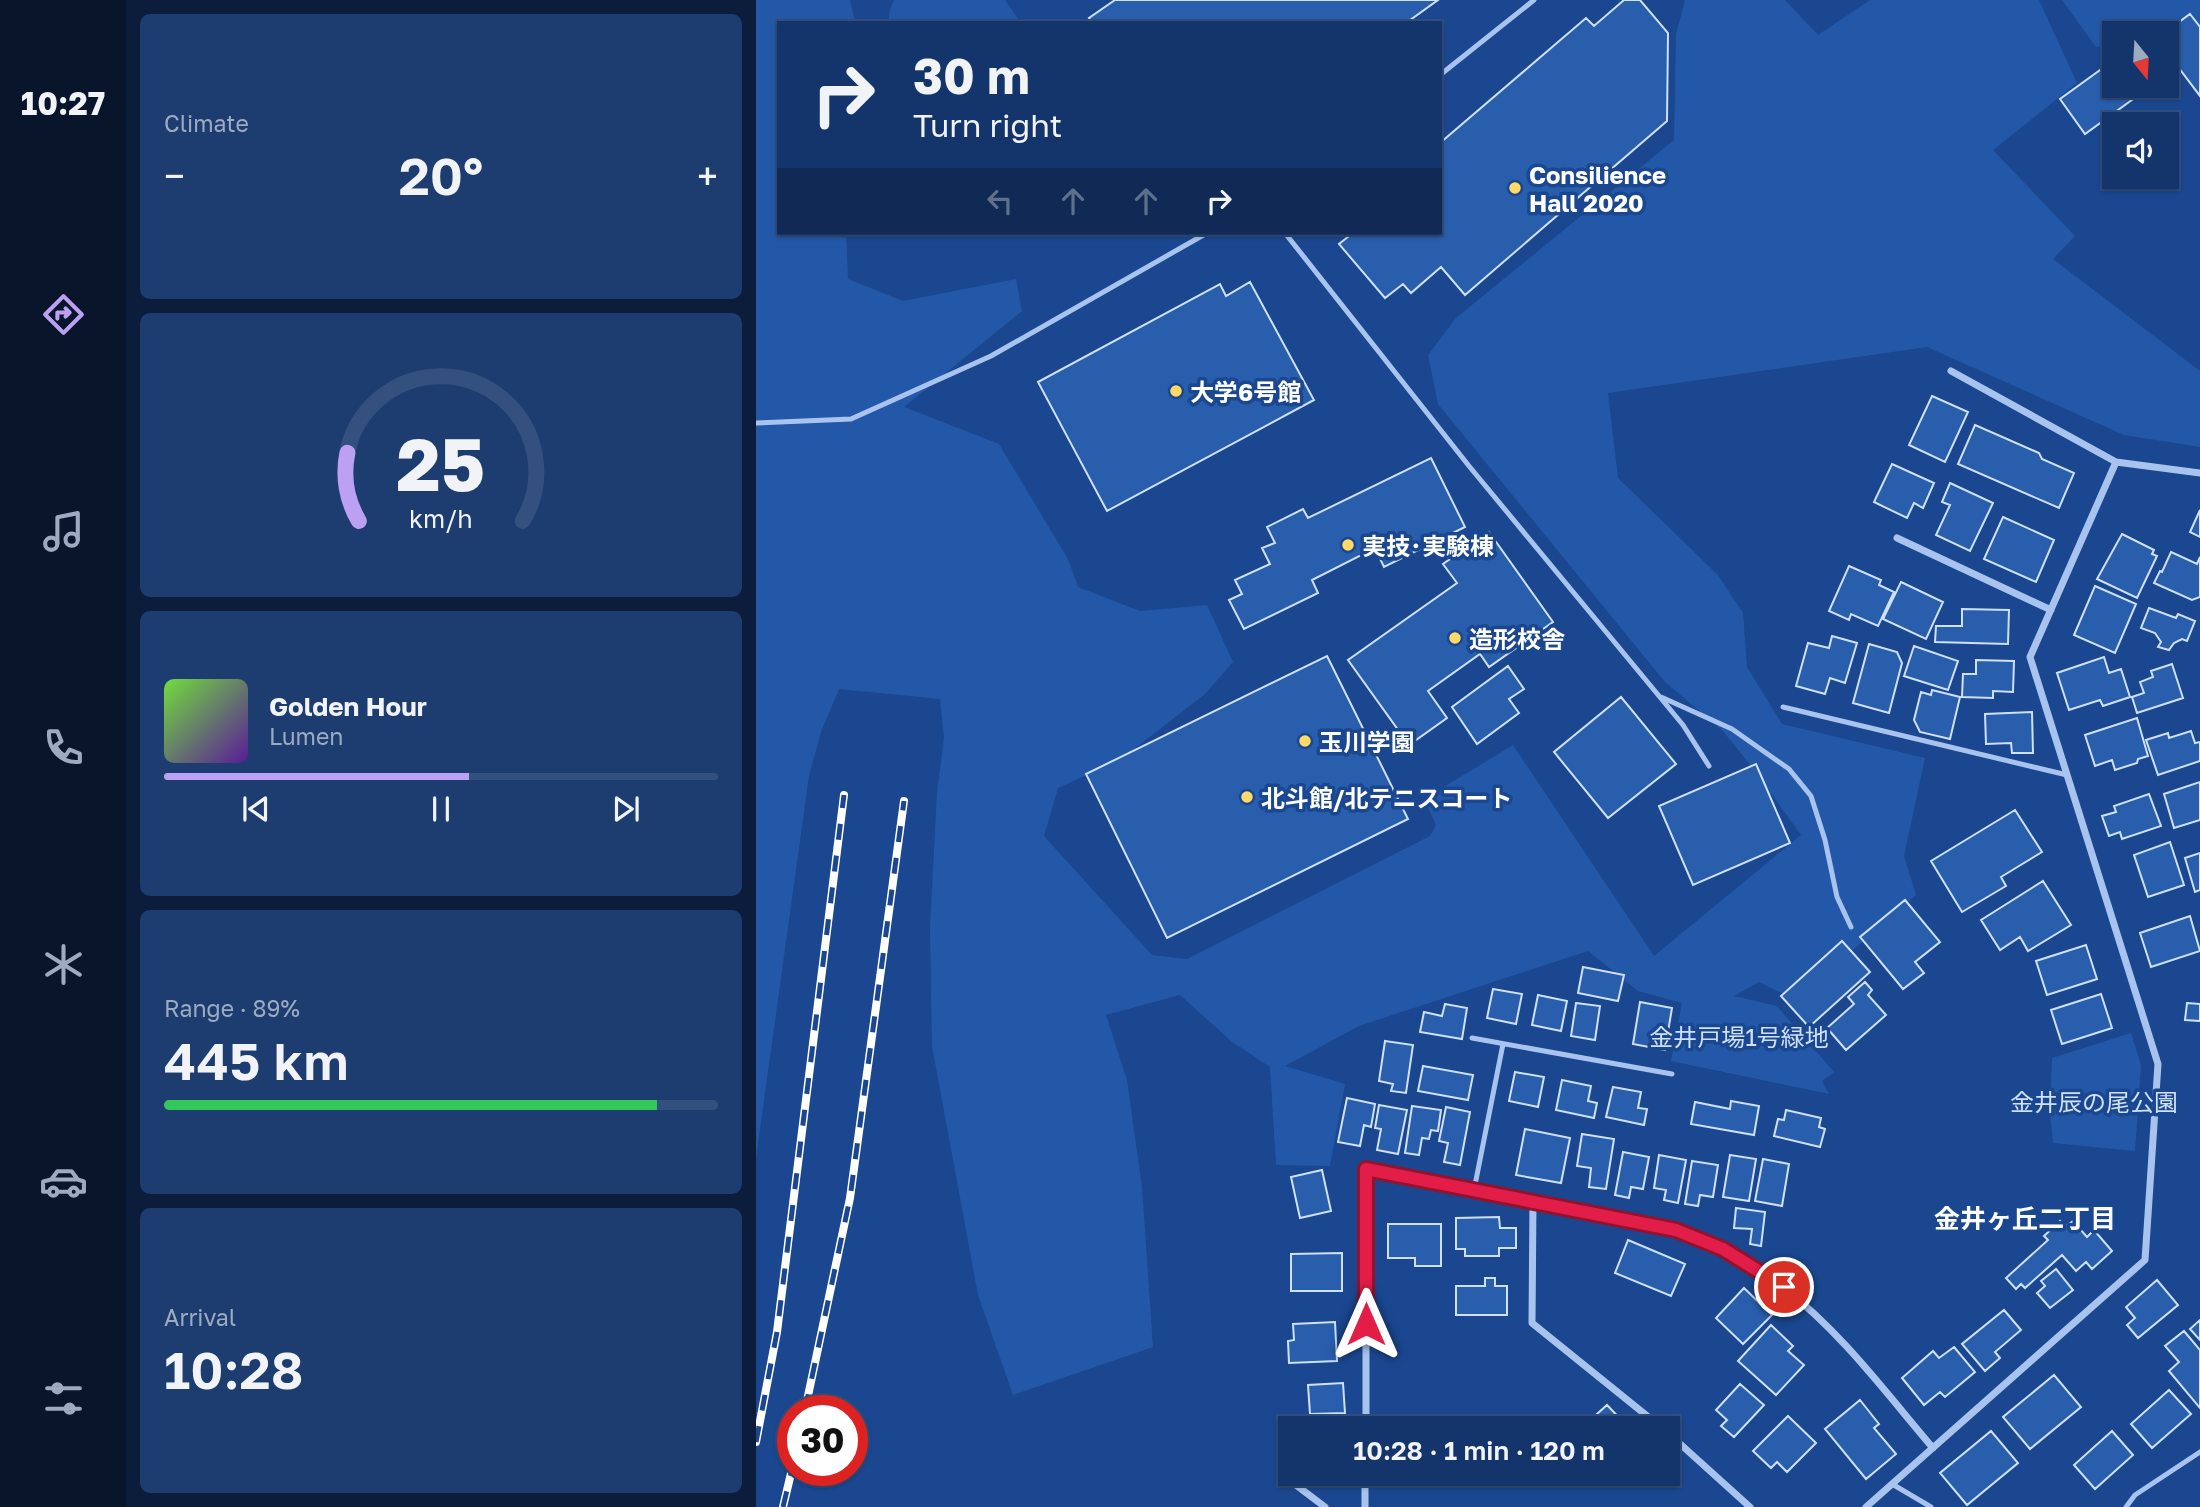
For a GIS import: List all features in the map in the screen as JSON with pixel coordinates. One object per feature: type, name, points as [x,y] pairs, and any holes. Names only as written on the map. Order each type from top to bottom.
[{"type":"street","points":[[1951,371],[2116,462],[2200,474]]},
{"type":"street","points":[[1866,1507],[2146,1260],[2158,1064],[2030,657],[2116,462]]},
{"type":"street","points":[[1897,538],[2051,610]]},
{"type":"street","points":[[1366,1416],[1366,1169],[1676,1230],[1723,1249],[1784,1287],[1835,1333],[1933,1448]]},
{"type":"street","points":[[1533,1202],[1532,1323],[1647,1416]]},
{"type":"street","points":[[1680,1444],[1750,1507]]},
{"type":"street","points":[[1297,1486],[1325,1507]]},
{"type":"street","points":[[1365,1507],[1366,1486]]},
{"type":"lane","points":[[1442,73],[1534,0]]},
{"type":"lane","points":[[756,423],[851,419],[991,356],[1203,235]]},
{"type":"lane","points":[[1287,235],[1469,466],[1682,725],[1709,766]]},
{"type":"lane","points":[[1658,695],[1732,729],[1789,769],[1811,796],[1825,840],[1837,897],[1852,927]]},
{"type":"lane","points":[[1783,706],[2067,775]]},
{"type":"lane","points":[[1472,1038],[1672,1074]]},
{"type":"lane","points":[[1474,1190],[1503,1044]]},
{"type":"lane","points":[[2126,1507],[2135,1495],[2200,1452]]},
{"type":"lane","points":[[1892,1484],[1931,1507]]},
{"type":"green space","name":"金井戸場1号緑地","points":[[756,0],[850,0],[855,21],[777,21],[777,235],[846,235],[848,279],[903,301],[1016,279],[1022,311],[904,407],[999,444],[1068,559],[1078,587],[1140,611],[1207,605],[1233,662],[1205,694],[1120,760],[1058,788],[1044,836],[1152,955],[1187,959],[1430,836],[1436,825],[1424,799],[1513,745],[1654,956],[1801,835],[1723,731],[1665,682],[1438,404],[1428,355],[1456,318],[1674,140],[1676,34],[1685,0],[1785,0],[1818,35],[1870,0],[2039,0],[2077,83],[1993,150],[2075,236],[2053,259],[2200,371],[2200,447],[2124,435],[1927,347],[1608,393],[1618,478],[1718,575],[1743,613],[1747,667],[1782,724],[1925,758],[1904,856],[1916,895],[1796,1000],[1759,982],[1734,996],[1777,1006],[1834,1072],[1822,1081],[1829,1094],[1671,1061],[1682,1003],[1638,991],[1588,951],[1359,1026],[1285,1066],[1345,1084],[1330,1166],[1276,1165],[1270,1067],[1231,1041],[1180,995],[1106,1015],[1127,1080],[1142,1187],[1153,1347],[1013,1395],[978,1295],[932,1046],[930,927],[937,793],[944,738],[940,699],[839,689],[821,732],[809,776],[756,1158]]},
{"type":"green space","points":[[894,0],[1005,0],[1020,21],[888,21]]},
{"type":"green space","points":[[2062,0],[2200,0],[2200,42],[2188,27],[2179,29],[2179,21],[2102,21],[2102,46],[2096,47]]},
{"type":"green space","name":"金井辰の尾公園","points":[[2131,1033],[2141,1065],[2135,1151],[2053,1143],[2050,1113],[2052,1058]]},
{"type":"building","points":[[1115,0],[1438,0],[1409,21],[1091,21],[1089,18]]},
{"type":"building","name":"Consilience Hall 2020","points":[[1624,0],[1640,0],[1668,33],[1667,121],[1465,295],[1441,267],[1411,293],[1403,284],[1385,298],[1339,244],[1350,235],[1442,235],[1442,141],[1586,18],[1594,26]]},
{"type":"building","points":[[2190,14],[2200,27],[2200,96],[2179,68],[2179,22]]},
{"type":"building","points":[[2102,69],[2102,98],[2134,98],[2115,112],[2102,112],[2102,122],[2085,134],[2060,99]]},
{"type":"building","name":"大学6号館","points":[[1250,282],[1314,400],[1107,511],[1038,382],[1220,284],[1226,296]]},
{"type":"building","points":[[1932,396],[1968,412],[1945,462],[1909,445]]},
{"type":"building","points":[[1975,425],[2039,453],[2042,459],[2074,473],[2059,508],[1958,464]]},
{"type":"building","name":"実技･実験棟","points":[[1431,458],[1465,527],[1384,567],[1375,548],[1312,580],[1318,593],[1244,629],[1229,600],[1242,594],[1235,580],[1270,564],[1262,548],[1275,543],[1267,527],[1303,509],[1308,518]]},
{"type":"building","points":[[1892,464],[1934,483],[1923,508],[1914,503],[1907,518],[1874,502]]},
{"type":"building","points":[[1950,483],[1993,503],[1970,551],[1936,535],[1950,505],[1942,502]]},
{"type":"building","points":[[2200,510],[2200,537],[2190,532]]},
{"type":"building","points":[[2003,517],[2054,540],[2036,582],[1984,559]]},
{"type":"building","name":"造形校舎","points":[[1489,532],[1553,622],[1489,667],[1480,654],[1428,691],[1447,718],[1409,745],[1348,660],[1457,583],[1443,564]]},
{"type":"building","points":[[2122,534],[2154,550],[2152,554],[2157,556],[2137,598],[2097,579]]},
{"type":"building","points":[[2171,552],[2197,564],[2200,557],[2200,597],[2192,600],[2154,583]]},
{"type":"building","points":[[1849,566],[1881,580],[1879,585],[1894,592],[1878,626],[1851,614],[1849,620],[1829,611]]},
{"type":"building","points":[[1901,582],[1943,602],[1926,639],[1883,619]]},
{"type":"building","points":[[2095,586],[2136,604],[2115,653],[2074,635]]},
{"type":"building","points":[[2149,608],[2176,618],[2178,614],[2195,621],[2187,641],[2182,639],[2174,643],[2169,650],[2158,647],[2161,642],[2155,633],[2141,628]]},
{"type":"building","points":[[1962,609],[2009,610],[2008,644],[1935,642],[1936,626],[1962,626]]},
{"type":"building","points":[[1832,636],[1857,643],[1845,683],[1830,678],[1825,694],[1796,686],[1808,643],[1829,648]]},
{"type":"building","points":[[1869,644],[1897,652],[1902,663],[1889,713],[1853,703]]},
{"type":"building","points":[[1914,646],[1958,661],[1948,690],[1904,676]]},
{"type":"building","name":"北斗館/北テニスコート","points":[[1327,656],[1408,819],[1167,938],[1086,774]]},
{"type":"building","points":[[2104,657],[2109,673],[2121,669],[2130,697],[2103,706],[2100,700],[2069,710],[2057,673]]},
{"type":"building","points":[[1976,660],[2014,661],[2013,692],[1993,691],[1993,698],[1962,697],[1963,674],[1976,674]]},
{"type":"building","points":[[2172,664],[2183,698],[2137,713],[2132,697],[2144,693],[2140,682],[2153,677],[2151,671]]},
{"type":"building","points":[[1508,666],[1524,689],[1509,699],[1519,713],[1477,744],[1452,707]]},
{"type":"building","points":[[1932,690],[1960,697],[1950,739],[1920,732],[1914,720],[1921,692],[1931,695]]},
{"type":"building","points":[[1621,697],[1676,764],[1608,818],[1554,752]]},
{"type":"building","points":[[2032,712],[2033,753],[2012,753],[2011,743],[1986,744],[1985,714]]},
{"type":"building","points":[[2137,718],[2148,756],[2138,759],[2137,763],[2115,770],[2112,760],[2095,766],[2085,735]]},
{"type":"building","points":[[2191,731],[2195,743],[2200,742],[2200,761],[2158,775],[2146,740],[2168,733],[2169,738]]},
{"type":"building","points":[[1756,764],[1790,843],[1693,885],[1659,806]]},
{"type":"building","points":[[2200,782],[2200,820],[2174,828],[2164,794]]},
{"type":"building","points":[[2149,794],[2161,826],[2122,839],[2120,832],[2109,836],[2102,816],[2116,812],[2114,806]]},
{"type":"building","points":[[2015,810],[2042,852],[2001,877],[2006,886],[1962,912],[1931,861]]},
{"type":"building","points":[[2170,842],[2184,885],[2148,897],[2134,855]]},
{"type":"building","points":[[2200,853],[2200,890],[2195,892],[2185,858]]},
{"type":"building","points":[[2043,881],[2071,925],[2028,951],[2020,937],[2000,950],[1981,920]]},
{"type":"building","points":[[1905,900],[1940,942],[1915,962],[1924,973],[1903,989],[1860,937]]},
{"type":"building","points":[[2190,916],[2200,951],[2151,967],[2140,933]]},
{"type":"building","points":[[1842,941],[1870,972],[1809,1027],[1781,996]]},
{"type":"building","points":[[2086,945],[2097,979],[2047,995],[2036,961]]},
{"type":"building","points":[[1583,967],[1624,975],[1618,1001],[1578,993]]},
{"type":"building","points":[[1865,982],[1872,990],[1868,995],[1886,1015],[1846,1050],[1827,1028],[1854,1004],[1848,997]]},
{"type":"building","points":[[1493,989],[1522,994],[1516,1024],[1487,1018]]},
{"type":"building","points":[[2101,994],[2112,1028],[2062,1044],[2051,1010]]},
{"type":"building","points":[[1538,995],[1567,1001],[1561,1031],[1532,1025]]},
{"type":"building","points":[[1640,1002],[1672,1008],[1665,1050],[1633,1044]]},
{"type":"building","points":[[1576,1003],[1600,1006],[1595,1040],[1571,1036]]},
{"type":"building","points":[[2187,1003],[2200,1004],[2200,1021],[2185,1020]]},
{"type":"building","points":[[1445,1004],[1467,1008],[1462,1039],[1420,1032],[1424,1012],[1442,1016]]},
{"type":"building","points":[[1385,1041],[1413,1045],[1406,1093],[1391,1091],[1393,1084],[1379,1081]]},
{"type":"building","points":[[1423,1066],[1473,1075],[1468,1100],[1418,1091]]},
{"type":"building","points":[[1515,1072],[1544,1077],[1538,1107],[1509,1101]]},
{"type":"building","points":[[1562,1080],[1591,1086],[1588,1101],[1597,1103],[1594,1118],[1556,1110]]},
{"type":"building","points":[[1613,1087],[1641,1092],[1638,1108],[1647,1109],[1644,1125],[1606,1117]]},
{"type":"building","points":[[1347,1098],[1375,1104],[1371,1127],[1364,1125],[1360,1146],[1338,1142]]},
{"type":"building","points":[[1731,1101],[1759,1106],[1754,1135],[1691,1124],[1695,1102],[1730,1109]]},
{"type":"building","points":[[1379,1105],[1407,1110],[1398,1154],[1377,1150],[1381,1129],[1375,1128]]},
{"type":"building","points":[[1412,1106],[1441,1110],[1438,1131],[1431,1130],[1429,1139],[1422,1138],[1419,1155],[1405,1153]]},
{"type":"building","points":[[1446,1107],[1470,1112],[1460,1165],[1444,1162],[1448,1143],[1439,1141]]},
{"type":"building","points":[[1786,1110],[1821,1118],[1819,1127],[1825,1129],[1820,1147],[1774,1136],[1778,1119],[1784,1120]]},
{"type":"building","points":[[1525,1129],[1570,1138],[1561,1183],[1516,1175]]},
{"type":"building","points":[[1582,1134],[1614,1139],[1606,1189],[1589,1187],[1591,1168],[1577,1166]]},
{"type":"building","points":[[1623,1152],[1649,1157],[1643,1189],[1631,1187],[1629,1198],[1615,1195]]},
{"type":"building","points":[[1659,1155],[1686,1160],[1678,1203],[1664,1200],[1666,1190],[1654,1188]]},
{"type":"building","points":[[1730,1155],[1756,1159],[1749,1201],[1723,1197]]},
{"type":"building","points":[[1763,1159],[1789,1164],[1782,1206],[1755,1201]]},
{"type":"building","points":[[1692,1161],[1718,1165],[1713,1197],[1700,1195],[1698,1206],[1685,1204]]},
{"type":"building","points":[[1322,1170],[1331,1211],[1300,1218],[1291,1177]]},
{"type":"building","points":[[1736,1208],[1765,1212],[1761,1246],[1750,1244],[1752,1229],[1734,1228]]},
{"type":"building","points":[[1499,1217],[1500,1228],[1516,1228],[1516,1248],[1499,1248],[1499,1256],[1465,1256],[1465,1249],[1456,1249],[1456,1218]]},
{"type":"building","points":[[2060,1221],[2065,1227],[2073,1221],[2087,1237],[2094,1230],[2112,1251],[2092,1269],[2086,1262],[2076,1271],[2062,1255],[2025,1288],[2021,1284],[2016,1289],[2006,1278],[2048,1240],[2044,1236]]},
{"type":"building","points":[[1388,1224],[1441,1224],[1441,1266],[1415,1266],[1415,1258],[1388,1258]]},
{"type":"building","points":[[1628,1240],[1685,1264],[1671,1296],[1615,1273]]},
{"type":"building","points":[[1342,1253],[1342,1291],[1291,1291],[1291,1254]]},
{"type":"building","points":[[2056,1269],[2073,1290],[2050,1308],[2037,1293],[2045,1286],[2041,1281]]},
{"type":"building","points":[[1485,1278],[1495,1278],[1495,1286],[1507,1286],[1507,1315],[1456,1315],[1456,1286],[1485,1286]]},
{"type":"building","points":[[2157,1280],[2178,1305],[2138,1338],[2127,1325],[2135,1318],[2126,1307]]},
{"type":"building","points":[[1744,1288],[1772,1315],[1743,1344],[1716,1318]]},
{"type":"building","points":[[2004,1310],[2021,1330],[1995,1352],[2000,1358],[1985,1371],[1962,1344]]},
{"type":"building","points":[[2200,1320],[2200,1340],[2190,1329]]},
{"type":"building","points":[[1335,1322],[1337,1361],[1289,1363],[1288,1341],[1294,1340],[1293,1324]]},
{"type":"building","points":[[1771,1325],[1793,1346],[1788,1351],[1804,1365],[1776,1395],[1738,1361]]},
{"type":"building","points":[[2184,1331],[2200,1350],[2200,1408],[2169,1371],[2179,1362],[2165,1346]]},
{"type":"building","points":[[1954,1347],[1975,1372],[1945,1397],[1940,1392],[1924,1405],[1902,1378],[1933,1351],[1939,1358]]},
{"type":"building","points":[[2054,1375],[2081,1407],[2030,1449],[2003,1417]]},
{"type":"building","points":[[1343,1383],[1345,1413],[1310,1414],[1308,1385]]},
{"type":"building","points":[[1740,1384],[1764,1405],[1734,1437],[1721,1426],[1727,1420],[1716,1410]]},
{"type":"building","points":[[2169,1390],[2191,1414],[2152,1448],[2131,1424]]},
{"type":"building","points":[[1860,1400],[1879,1424],[1874,1428],[1896,1454],[1866,1479],[1825,1429]]},
{"type":"building","points":[[1607,1405],[1618,1416],[1595,1416]]},
{"type":"building","points":[[1788,1416],[1816,1443],[1787,1472],[1777,1462],[1771,1468],[1753,1451]]},
{"type":"building","points":[[1991,1431],[2018,1463],[1967,1505],[1940,1473]]},
{"type":"building","points":[[2112,1431],[2133,1455],[2095,1489],[2074,1465]]},
{"type":"railway","points":[[756,1442],[777,1332],[844,795]]},
{"type":"railway","points":[[808,1395],[850,1198],[904,801]]},
{"type":"railway","points":[[783,1507],[788,1486]]},
{"type":"place","name":"Consilience Hall 2020","points":[[1515,188]]},
{"type":"place","name":"大学6号館","points":[[1176,391]]},
{"type":"place","name":"実技･実験棟","points":[[1348,545]]},
{"type":"place","name":"造形校舎","points":[[1455,638]]},
{"type":"place","name":"玉川学園","points":[[1305,741]]},
{"type":"place","name":"北斗館/北テニスコート","points":[[1247,797]]},
{"type":"district","name":"金井ヶ丘二丁目","points":[[2025,1218]]},
{"type":"route","points":[[1366,1324],[1366,1169],[1676,1230],[1723,1249],[1784,1287]]}]
